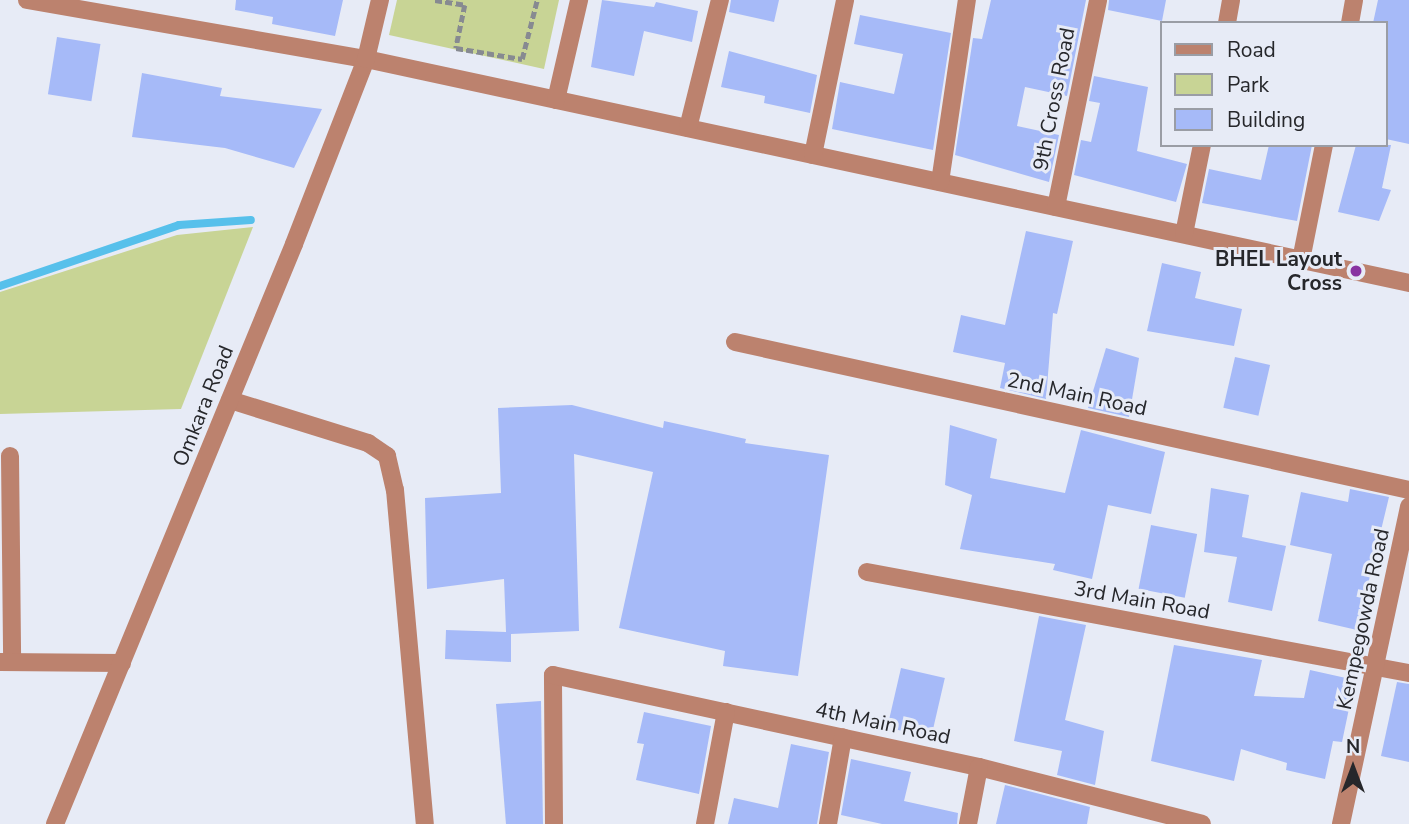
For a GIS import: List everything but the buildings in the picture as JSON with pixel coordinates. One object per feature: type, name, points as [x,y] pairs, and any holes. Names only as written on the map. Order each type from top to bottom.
[{"type":"street","points":[[27,0],[366,59],[1409,283]]},
{"type":"street","name":"Omkara Road","points":[[55,824],[230,400],[366,59],[380,0]]},
{"type":"street","points":[[556,100],[579,0]]},
{"type":"street","points":[[688,128],[720,0]]},
{"type":"street","points":[[813,155],[845,0]]},
{"type":"street","points":[[940,182],[967,0]]},
{"type":"street","name":"9th Cross Road","points":[[1056,207],[1098,0]]},
{"type":"street","points":[[1227,21],[1231,0]]},
{"type":"street","points":[[1350,21],[1354,0]]},
{"type":"street","points":[[1184,234],[1202,147]]},
{"type":"street","points":[[1301,260],[1324,147]]},
{"type":"street","name":"2nd Main Road","points":[[735,342],[1409,490]]},
{"type":"street","points":[[230,400],[368,443],[387,456],[395,490],[425,824]]},
{"type":"street","points":[[9,456],[6,662],[122,663]]},
{"type":"street","name":"Kempegowda Road","points":[[1341,824],[1378,666],[1409,506]]},
{"type":"street","name":"3rd Main Road","points":[[867,572],[1409,673]]},
{"type":"street","name":"4th Main Road","points":[[554,824],[553,675],[979,767],[1161,819],[1202,824]]},
{"type":"street","points":[[705,824],[726,712]]},
{"type":"street","points":[[828,824],[843,737]]},
{"type":"street","points":[[968,824],[979,767]]},
{"type":"path","points":[[435,0],[465,5],[456,48],[522,59],[537,0]]},
{"type":"green space","points":[[397,0],[559,0],[544,69],[389,35]]},
{"type":"green space","points":[[253,227],[181,409],[0,414],[0,292],[177,235]]},
{"type":"waterway","points":[[0,286],[179,225],[251,220]]},
{"type":"place","name":"BHEL Layout Cross","points":[[1356,271]]}]
